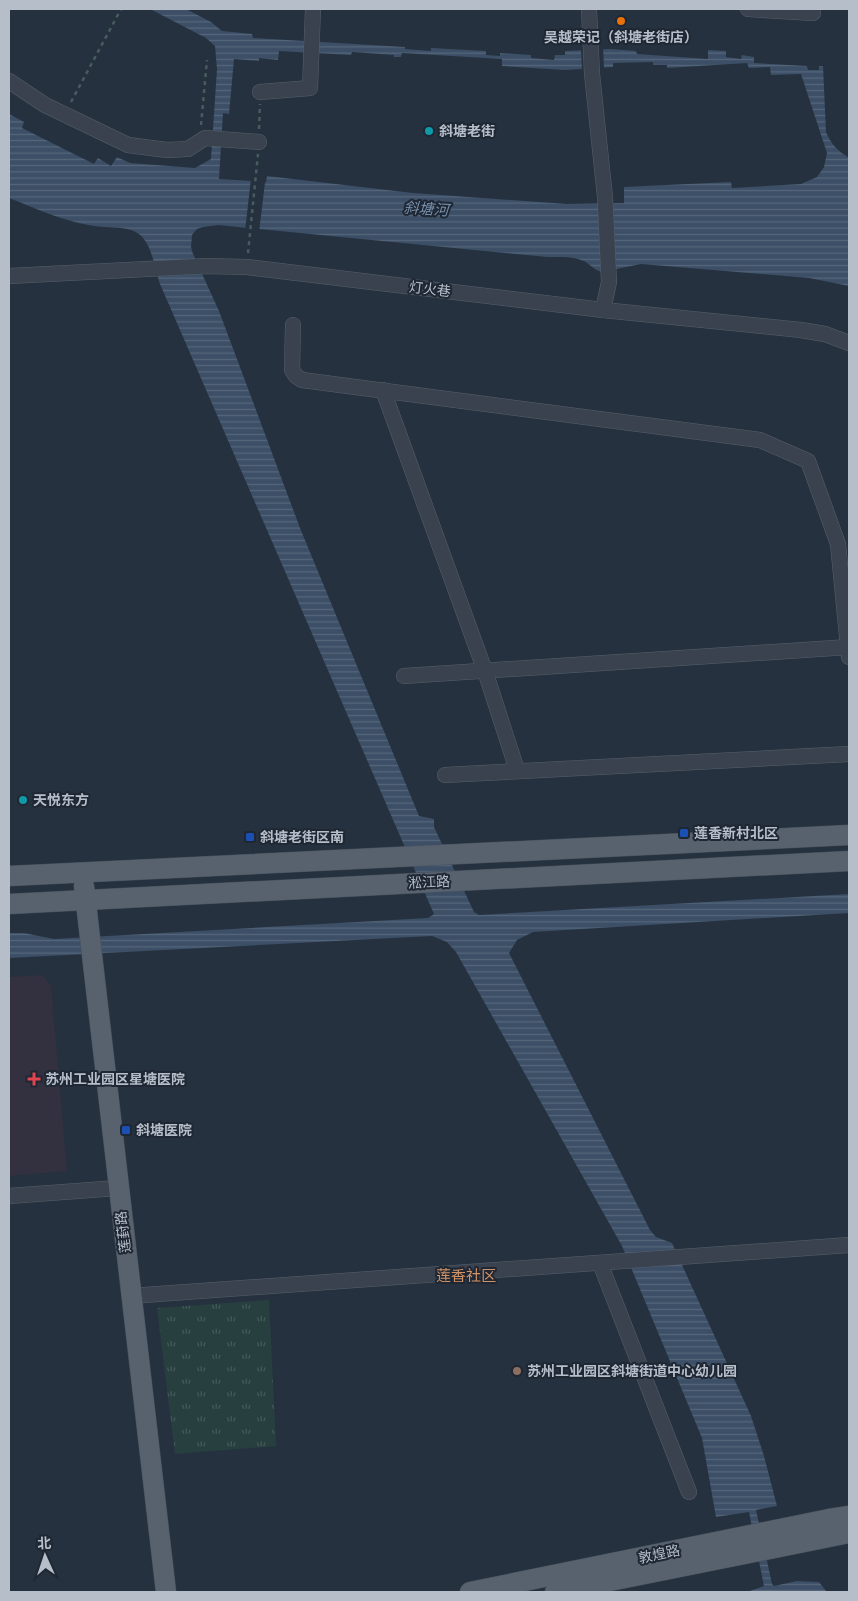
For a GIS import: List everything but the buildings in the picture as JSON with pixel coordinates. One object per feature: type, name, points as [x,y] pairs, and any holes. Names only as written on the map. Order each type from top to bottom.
[{"type":"main road","name":"淞江路","points":[[9,876],[849,835]]},
{"type":"main road","name":"淞江路","points":[[9,904],[849,862]]},
{"type":"main road","name":"莲葑路","points":[[83,872],[130,1296],[166,1592]]},
{"type":"main road","name":"敦煌路","points":[[555,1592],[761,1542],[849,1516]]},
{"type":"main road","name":"敦煌路","points":[[470,1592],[761,1542],[849,1533]]},
{"type":"street","points":[[260,92],[310,88],[313,9]]},
{"type":"street","points":[[589,9],[592,74],[605,197],[609,282],[603,310]]},
{"type":"street","points":[[748,9],[813,13]]},
{"type":"street","points":[[9,81],[45,105],[128,145],[167,150],[188,149],[205,138],[259,142]]},
{"type":"street","name":"灯火巷","points":[[9,276],[206,266],[247,267],[603,310],[801,330],[825,334],[849,342]]},
{"type":"street","points":[[293,325],[292,370],[302,380],[760,440],[808,461],[838,544],[849,650],[404,676]]},
{"type":"street","points":[[383,390],[485,671],[517,770]]},
{"type":"street","points":[[445,775],[849,754]]},
{"type":"street","points":[[9,1196],[118,1188]]},
{"type":"street","points":[[130,1296],[849,1245]]},
{"type":"street","points":[[600,1264],[690,1492]]},
{"type":"path","points":[[64,115],[121,9]]},
{"type":"path","points":[[199,142],[207,60]]},
{"type":"path","points":[[249,243],[258,164]]},
{"type":"shaded area","name":"苏州工业园区星塘医院","points":[[42,975],[51,986],[67,1171],[9,1176],[9,977]]},
{"type":"green space","points":[[269,1300],[276,1446],[175,1454],[157,1308]]},
{"type":"water","name":"斜塘河","points":[[150,9],[186,9],[211,22],[222,31],[252,34],[253,38],[405,47],[405,49],[431,51],[431,48],[486,51],[486,55],[500,56],[500,53],[531,55],[531,58],[554,60],[555,55],[565,55],[565,51],[611,49],[636,51],[637,54],[708,59],[708,50],[726,51],[726,57],[741,59],[742,55],[754,57],[754,63],[807,66],[808,70],[819,70],[819,66],[823,66],[826,132],[835,147],[849,158],[849,286],[809,278],[641,264],[602,272],[580,259],[218,225],[197,229],[192,235],[191,247],[219,311],[300,528],[419,816],[434,819],[434,827],[474,912],[479,915],[849,894],[849,913],[533,932],[517,940],[509,953],[650,1230],[656,1237],[672,1243],[751,1416],[777,1506],[756,1510],[772,1584],[774,1586],[797,1581],[819,1582],[827,1592],[747,1592],[764,1586],[749,1512],[716,1517],[702,1438],[622,1246],[456,952],[447,942],[432,936],[9,958],[9,933],[24,933],[54,939],[428,918],[434,914],[160,284],[147,244],[139,234],[131,230],[80,223],[9,198],[9,114],[24,122],[22,128],[94,164],[98,158],[111,166],[117,157],[130,163],[195,168],[211,159],[217,69],[215,46],[206,38]],"holes":[[[279,51],[351,55],[352,52],[401,57],[402,53],[502,59],[502,66],[565,70],[613,67],[613,63],[653,62],[653,65],[667,65],[667,68],[747,63],[749,68],[770,67],[771,75],[801,74],[827,153],[824,167],[817,177],[801,184],[732,188],[731,182],[624,187],[624,203],[567,204],[413,193],[267,176],[266,182],[219,179],[223,113],[229,114],[234,59],[259,61],[259,58],[278,60]]]},
{"type":"pier","points":[[603,47],[604,70],[582,71],[581,48]]},
{"type":"pier","points":[[266,174],[259,232],[245,231],[251,179],[265,179]]},
{"type":"place","name":"吴越荣记（斜塘老街店）","points":[[621,21]]},
{"type":"place","name":"斜塘老街","points":[[429,131]]},
{"type":"place","name":"天悦东方","points":[[23,800]]},
{"type":"place","name":"莲香新村北区","points":[[684,833]]},
{"type":"place","name":"斜塘老街区南","points":[[250,837]]},
{"type":"place","name":"苏州工业园区星塘医院","points":[[34,1079]]},
{"type":"place","name":"斜塘医院","points":[[126,1130]]},
{"type":"place","name":"苏州工业园区斜塘街道中心幼儿园","points":[[517,1371]]},
{"type":"district","name":"莲香社区","points":[[466,1276]]}]
